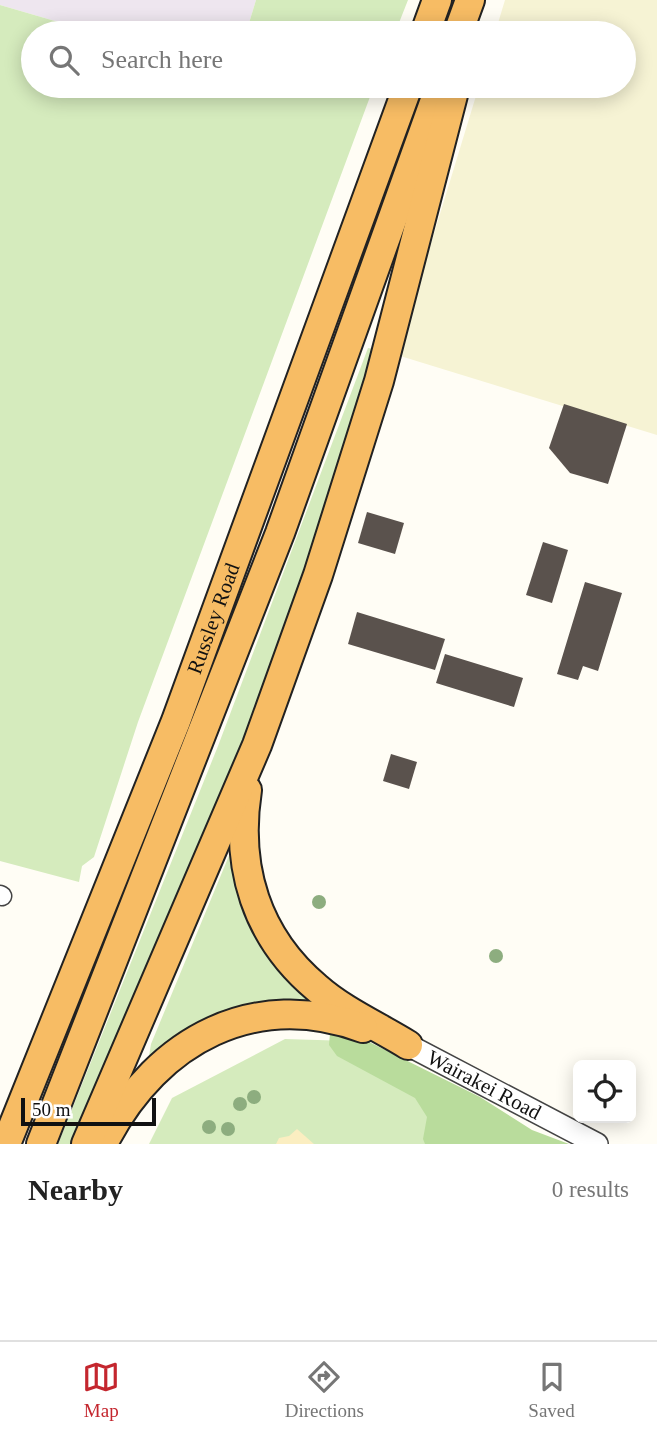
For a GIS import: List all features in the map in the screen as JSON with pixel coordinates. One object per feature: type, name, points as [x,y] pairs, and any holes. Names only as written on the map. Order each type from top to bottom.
[{"type":"highway","points":[[429,21],[436,0]]},
{"type":"highway","name":"Russley Road","points":[[6,1144],[176,722],[327,315],[404,98]]},
{"type":"highway","name":"Russley Road","points":[[41,1144],[280,533],[436,98]]},
{"type":"highway","points":[[86,1144],[257,745],[318,575],[376,391],[451,98]]},
{"type":"highway","points":[[257,745],[247,791],[242,837],[250,891],[269,934],[289,962],[318,990],[408,1045]]},
{"type":"highway","points":[[103,1144],[120,1111],[154,1070],[188,1044],[234,1023],[260,1016],[316,1016],[346,1022],[408,1045]]},
{"type":"street","name":"Wairakei Road","points":[[408,1045],[597,1144]]},
{"type":"shaded area","points":[[0,0],[256,0],[250,21],[55,21],[0,5]]},
{"type":"shaded area","points":[[505,0],[657,0],[657,435],[397,355],[475,98],[636,98],[636,21],[499,21]]},
{"type":"green space","points":[[256,0],[408,0],[400,21],[250,21]]},
{"type":"green space","points":[[0,5],[55,21],[21,21],[21,98],[370,98],[138,722],[94,857],[82,866],[79,882],[0,861]]},
{"type":"green space","points":[[368,348],[379,350],[286,627],[247,729],[74,1144],[58,1144],[218,746]]},
{"type":"green space","points":[[233,846],[238,862],[332,1006],[153,1061],[149,1056],[151,1044]]},
{"type":"green space","points":[[341,1028],[480,1097],[532,1130],[569,1144],[425,1144],[423,1139],[427,1117],[415,1098],[337,1056],[329,1045],[330,1033]]},
{"type":"green space","points":[[285,1039],[350,1041],[546,1144],[149,1144],[172,1098]]},
{"type":"sand","points":[[297,1129],[314,1144],[276,1144],[279,1138],[289,1136]]},
{"type":"building","points":[[564,404],[627,424],[608,484],[570,473],[549,448]]},
{"type":"building","points":[[367,512],[404,523],[395,554],[358,543]]},
{"type":"building","points":[[543,542],[568,550],[552,603],[526,595]]},
{"type":"building","points":[[585,582],[622,593],[598,671],[583,666],[578,680],[557,674]]},
{"type":"building","points":[[357,612],[445,639],[435,670],[348,644]]},
{"type":"building","points":[[445,654],[523,678],[514,707],[436,683]]},
{"type":"building","points":[[391,754],[417,762],[409,789],[383,781]]}]
